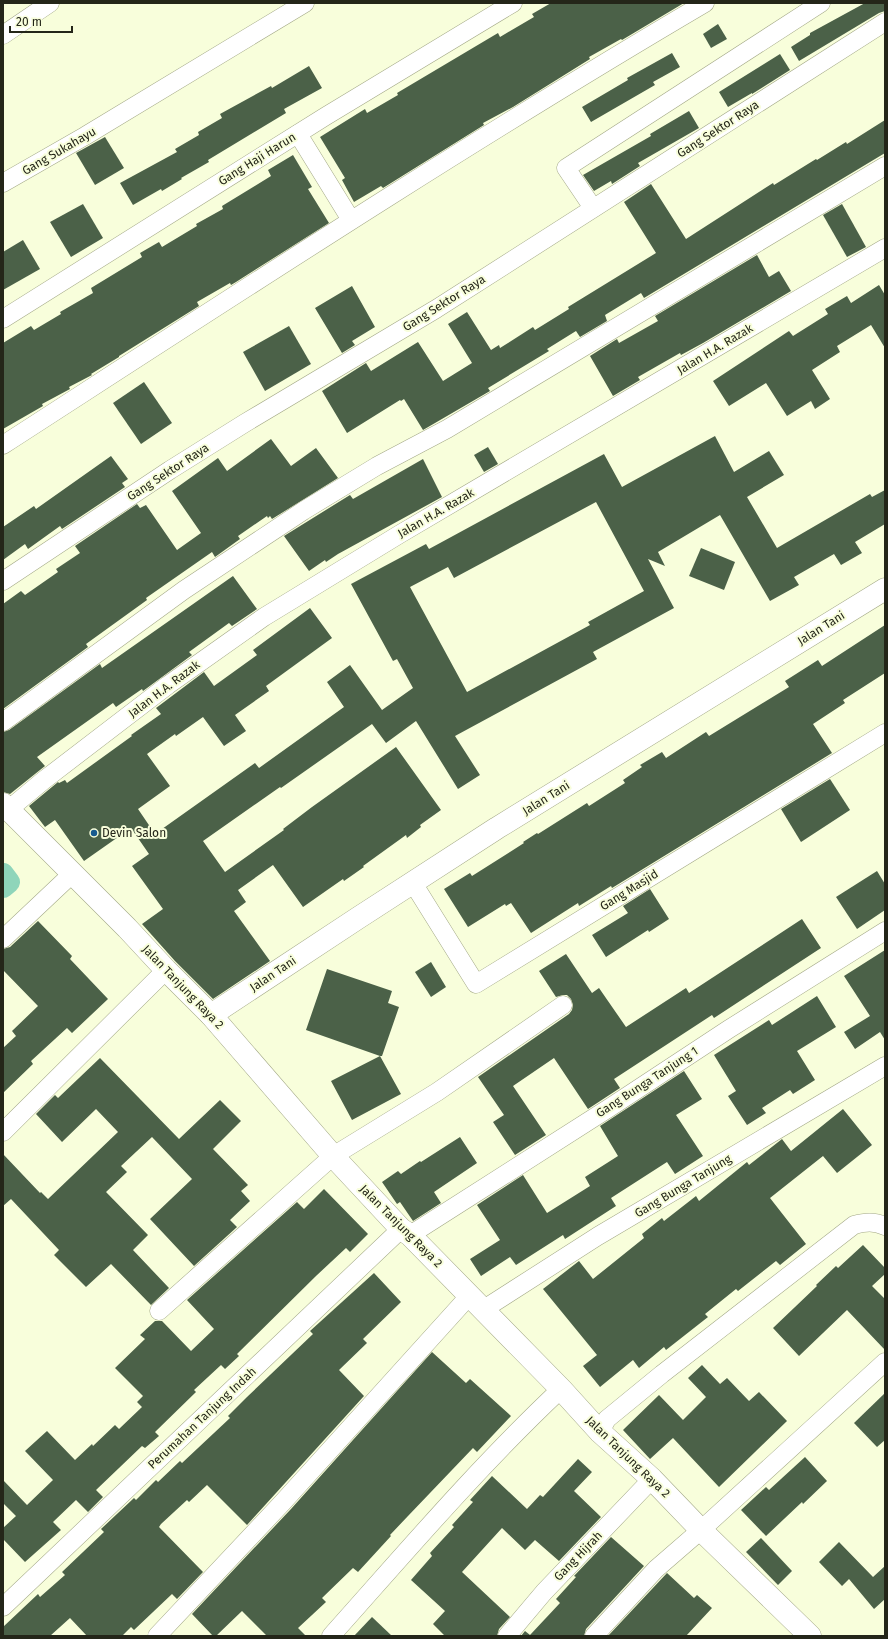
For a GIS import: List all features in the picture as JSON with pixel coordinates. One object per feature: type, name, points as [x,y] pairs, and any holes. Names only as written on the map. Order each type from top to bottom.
[{"type":"street","points":[[3,35],[50,3]]},
{"type":"street","name":"Gang Sukahayu","points":[[3,183],[114,119],[305,3]]},
{"type":"street","name":"Gang Haji Harun","points":[[3,319],[298,134],[513,3]]},
{"type":"street","points":[[3,445],[351,220],[618,54],[705,3]]},
{"type":"street","points":[[593,208],[566,168],[821,3]]},
{"type":"street","name":"Gang Sektor Raya","points":[[3,581],[170,470],[245,423],[436,309],[885,22]]},
{"type":"street","points":[[298,134],[351,220]]},
{"type":"street","points":[[3,722],[178,595],[303,511],[377,466],[447,429],[885,166]]},
{"type":"street","name":"Jalan H.A. Razak","points":[[6,807],[44,780],[168,685],[264,617],[400,534],[885,248]]},
{"type":"street","name":"Jalan Tani","points":[[211,1015],[413,883],[570,783],[885,589]]},
{"type":"street","name":"Gang Masjid","points":[[413,883],[476,984],[885,733]]},
{"type":"street","name":"Jalan Tanjung Raya 2","points":[[6,807],[73,873],[211,1015],[333,1156],[405,1232],[477,1302],[562,1389],[600,1432],[652,1479],[701,1530],[810,1636]]},
{"type":"street","points":[[3,939],[73,873]]},
{"type":"street","name":"Gang Bunga Tanjung 1","points":[[405,1232],[885,931]]},
{"type":"street","points":[[3,1132],[166,970]]},
{"type":"street","points":[[159,1311],[333,1156],[438,1092],[563,1006]]},
{"type":"street","name":"Gang Bunga Tanjung","points":[[157,1636],[283,1502],[477,1302],[605,1232],[885,1066]]},
{"type":"street","points":[[600,1432],[607,1419],[657,1378],[854,1225],[864,1222],[879,1223],[885,1226]]},
{"type":"street","name":"Perumahan Tanjung Indah","points":[[3,1607],[405,1232]]},
{"type":"street","points":[[594,1636],[656,1569],[701,1530],[885,1362]]},
{"type":"street","points":[[331,1636],[451,1501],[520,1428],[562,1389]]},
{"type":"street","name":"Gang Hijrah","points":[[507,1636],[544,1592],[652,1479]]},
{"type":"building","points":[[551,3],[684,3],[622,40],[621,39],[589,57],[590,59],[513,107],[483,123],[484,125],[383,188],[381,186],[354,202],[342,180],[345,178],[320,137],[365,109],[367,113],[398,95],[397,93],[498,33],[500,37],[534,17],[532,14]]},
{"type":"building","points":[[865,3],[885,3],[885,11],[879,13],[799,61],[791,47],[810,35],[810,33]]},
{"type":"building","points":[[718,24],[727,39],[711,48],[703,34]]},
{"type":"building","points":[[672,53],[680,67],[653,82],[655,85],[591,122],[582,107],[628,80],[627,78]]},
{"type":"building","points":[[780,54],[790,70],[728,107],[719,92]]},
{"type":"building","points":[[309,66],[322,88],[284,109],[286,113],[208,160],[209,162],[181,178],[182,179],[162,191],[161,189],[133,205],[120,183],[177,152],[175,149],[199,135],[198,132],[222,118],[220,114],[271,86],[272,88]]},
{"type":"building","points":[[689,111],[699,128],[638,163],[640,166],[612,184],[611,181],[594,191],[583,175],[651,136],[650,134]]},
{"type":"building","points":[[885,120],[885,153],[644,298],[641,293],[605,315],[607,321],[580,337],[576,331],[547,349],[549,351],[488,388],[490,391],[423,430],[404,399],[347,433],[322,391],[366,363],[371,371],[418,342],[443,381],[472,363],[448,324],[467,312],[491,350],[499,345],[500,348],[533,327],[535,330],[569,309],[568,307],[656,253],[624,202],[651,184],[686,239],[773,183],[774,185],[846,142],[847,144]]},
{"type":"building","points":[[105,137],[124,168],[95,185],[76,153]]},
{"type":"building","points":[[293,155],[312,187],[308,189],[329,223],[231,285],[230,283],[197,302],[199,306],[91,374],[92,375],[69,387],[70,389],[42,404],[43,406],[3,429],[3,343],[31,326],[34,330],[61,314],[60,312],[93,293],[91,288],[142,257],[140,253],[159,242],[162,247],[197,226],[196,224],[223,209],[222,206],[271,176],[268,170]]},
{"type":"building","points":[[83,204],[103,238],[71,257],[50,222]]},
{"type":"building","points":[[842,204],[866,247],[847,257],[823,215]]},
{"type":"building","points":[[23,240],[40,269],[3,290],[3,252]]},
{"type":"building","points":[[757,255],[769,277],[779,271],[791,291],[703,343],[681,355],[680,353],[638,377],[640,380],[613,396],[590,356],[617,339],[619,343],[658,321],[655,316]]},
{"type":"building","points":[[879,285],[885,295],[885,348],[871,325],[837,346],[840,352],[812,370],[830,399],[815,409],[811,401],[787,416],[766,383],[729,406],[713,381],[789,331],[793,336],[828,314],[825,309],[847,296],[851,303]]},
{"type":"building","points":[[352,286],[375,327],[352,341],[355,345],[342,353],[315,308]]},
{"type":"building","points":[[289,326],[311,364],[265,391],[243,352]]},
{"type":"building","points":[[144,382],[172,423],[141,444],[113,403]]},
{"type":"building","points":[[715,436],[734,472],[769,451],[784,475],[747,497],[777,548],[870,494],[872,497],[885,490],[885,524],[855,542],[862,553],[841,565],[834,554],[794,577],[799,585],[770,601],[720,515],[658,552],[665,566],[648,559],[674,608],[593,652],[597,659],[455,736],[480,775],[458,789],[416,721],[386,743],[372,724],[203,841],[225,872],[396,747],[441,810],[420,825],[421,827],[407,838],[406,835],[344,881],[343,879],[303,907],[273,865],[238,890],[246,902],[234,911],[270,961],[213,999],[175,961],[142,924],[163,909],[132,866],[149,854],[131,828],[84,861],[55,820],[45,827],[29,806],[58,782],[59,783],[65,780],[67,783],[161,714],[156,708],[204,672],[214,686],[257,655],[253,650],[310,608],[332,638],[266,686],[269,691],[235,715],[246,731],[224,746],[203,717],[176,736],[175,734],[147,754],[170,786],[138,809],[155,834],[255,763],[259,768],[344,707],[327,682],[350,665],[382,710],[413,688],[397,659],[393,661],[351,584],[426,544],[429,549],[604,454],[622,487]],"holes":[[[596,502],[644,591],[588,622],[590,625],[467,692],[410,587],[448,567],[454,578]]]},
{"type":"building","points":[[271,439],[291,466],[316,448],[338,478],[272,519],[270,516],[268,518],[267,516],[238,536],[240,539],[215,557],[212,552],[146,598],[147,600],[86,644],[88,647],[3,709],[3,604],[21,591],[25,595],[58,572],[56,569],[80,553],[75,546],[137,504],[140,508],[146,505],[177,550],[201,533],[172,491],[218,458],[227,471]]},
{"type":"building","points":[[488,447],[498,464],[484,472],[474,455]]},
{"type":"building","points":[[111,456],[128,479],[122,483],[125,487],[62,529],[60,526],[28,549],[25,544],[3,560],[3,527],[34,506],[36,509]]},
{"type":"building","points":[[423,459],[442,497],[326,562],[325,560],[309,571],[284,536],[350,495],[353,499]]},
{"type":"building","points":[[701,548],[735,562],[724,590],[689,576]]},
{"type":"building","points":[[233,576],[257,609],[232,626],[229,623],[189,652],[192,655],[143,691],[142,689],[116,707],[113,703],[37,757],[45,766],[10,794],[3,792],[3,732],[9,730],[100,664],[102,668]]},
{"type":"building","points":[[885,625],[885,673],[843,700],[845,703],[813,724],[832,753],[612,888],[611,886],[579,906],[578,903],[531,933],[511,903],[506,906],[505,904],[468,927],[444,889],[470,873],[472,876],[537,833],[538,834],[587,803],[589,806],[625,783],[623,780],[642,767],[640,765],[662,752],[666,758],[706,732],[709,736],[789,687],[785,681],[818,660],[822,666]]},
{"type":"building","points":[[830,779],[850,810],[801,842],[781,809]]},
{"type":"building","points":[[877,871],[885,884],[885,910],[857,929],[836,897]]},
{"type":"building","points":[[650,889],[669,919],[649,932],[648,930],[606,957],[592,935],[628,913],[623,906]]},
{"type":"building","points":[[802,919],[821,948],[714,1018],[712,1015],[614,1079],[620,1088],[588,1109],[554,1058],[513,1086],[546,1135],[515,1155],[493,1122],[504,1115],[478,1077],[569,1014],[572,1010],[573,1005],[571,999],[567,995],[556,997],[539,971],[566,954],[592,993],[599,988],[626,1027],[686,988],[689,993]]},
{"type":"building","points":[[38,921],[72,956],[70,959],[108,999],[72,1033],[67,1028],[31,1061],[33,1064],[3,1093],[3,1048],[16,1036],[12,1031],[38,1006],[3,970],[3,949],[10,947]]},
{"type":"building","points":[[885,950],[885,1040],[880,1032],[855,1049],[844,1032],[870,1016],[844,976]]},
{"type":"building","points":[[431,962],[446,987],[431,997],[415,972]]},
{"type":"building","points":[[327,969],[392,991],[388,1003],[399,1007],[382,1056],[306,1030]]},
{"type":"building","points":[[817,996],[836,1027],[797,1051],[815,1080],[793,1094],[790,1090],[762,1108],[766,1113],[747,1125],[728,1096],[736,1091],[714,1055],[769,1020],[772,1025]]},
{"type":"building","points":[[380,1056],[401,1094],[352,1120],[331,1081]]},
{"type":"building","points":[[100,1058],[179,1139],[220,1100],[241,1121],[213,1149],[248,1185],[241,1191],[250,1201],[230,1220],[237,1227],[194,1266],[150,1219],[192,1179],[152,1137],[121,1166],[127,1172],[106,1192],[148,1235],[133,1250],[169,1288],[151,1305],[111,1264],[86,1287],[54,1255],[59,1250],[11,1199],[3,1206],[3,1154],[40,1193],[41,1192],[48,1199],[118,1132],[96,1109],[62,1142],[36,1114],[55,1095],[58,1098]]},
{"type":"building","points":[[684,1071],[702,1099],[676,1115],[703,1156],[675,1174],[667,1162],[611,1198],[616,1206],[565,1239],[563,1235],[516,1265],[510,1257],[481,1276],[470,1259],[500,1240],[477,1205],[523,1175],[547,1213],[590,1186],[585,1177],[618,1156],[600,1126]]},
{"type":"building","points":[[843,1109],[872,1145],[837,1173],[823,1156],[770,1198],[806,1244],[780,1265],[776,1261],[738,1291],[736,1289],[705,1314],[708,1317],[666,1350],[664,1347],[639,1368],[633,1360],[600,1387],[583,1366],[597,1355],[543,1289],[579,1261],[593,1279],[644,1238],[642,1234],[662,1218],[664,1221],[696,1196],[699,1201],[747,1162],[749,1165],[782,1139],[791,1151]]},
{"type":"building","points":[[460,1137],[477,1163],[434,1192],[441,1203],[413,1221],[400,1202],[397,1204],[382,1182],[398,1171],[401,1174]]},
{"type":"building","points":[[324,1189],[368,1234],[350,1252],[346,1248],[316,1276],[237,1354],[239,1356],[225,1369],[221,1365],[194,1390],[196,1392],[155,1432],[159,1436],[145,1448],[142,1446],[96,1490],[103,1497],[88,1512],[76,1500],[53,1522],[61,1530],[25,1562],[3,1539],[3,1528],[16,1516],[3,1503],[3,1480],[27,1505],[53,1480],[25,1451],[47,1431],[75,1460],[92,1444],[93,1446],[115,1425],[119,1429],[142,1407],[137,1402],[143,1396],[115,1368],[145,1339],[140,1335],[155,1321],[162,1321],[191,1351],[214,1329],[187,1300],[297,1202],[304,1209]]},
{"type":"building","points":[[863,1245],[885,1268],[885,1274],[872,1286],[885,1299],[885,1350],[847,1310],[799,1356],[773,1328],[836,1266],[838,1268]]},
{"type":"building","points":[[374,1273],[401,1302],[363,1339],[367,1343],[339,1370],[364,1396],[247,1525],[207,1485],[189,1502],[187,1500],[161,1524],[159,1527],[203,1572],[177,1599],[172,1594],[134,1630],[131,1627],[122,1636],[87,1636],[70,1618],[50,1636],[3,1636],[3,1627],[38,1594],[40,1597],[65,1575],[62,1572],[104,1532],[101,1529],[134,1498],[136,1500],[156,1480],[158,1482],[180,1461],[182,1463],[230,1418],[228,1416],[313,1334],[310,1331]]},
{"type":"building","points":[[432,1352],[466,1383],[470,1379],[511,1416],[477,1452],[473,1448],[390,1535],[391,1536],[358,1572],[353,1568],[322,1598],[326,1602],[298,1628],[306,1636],[267,1636],[242,1611],[216,1636],[213,1636],[192,1614],[291,1509]]},
{"type":"building","points":[[702,1365],[720,1384],[727,1378],[749,1401],[759,1392],[787,1421],[719,1487],[673,1438],[650,1459],[623,1430],[659,1395],[683,1420],[706,1397],[688,1378]]},
{"type":"building","points":[[885,1393],[885,1440],[877,1447],[854,1423]]},
{"type":"building","points":[[805,1457],[827,1481],[766,1536],[741,1510],[766,1487],[769,1490]]},
{"type":"building","points":[[578,1459],[592,1472],[574,1491],[601,1517],[559,1561],[535,1540],[525,1550],[502,1528],[462,1572],[510,1617],[499,1629],[497,1636],[445,1636],[433,1624],[445,1611],[411,1580],[432,1556],[430,1553],[454,1527],[452,1525],[473,1502],[470,1500],[492,1476],[527,1509],[540,1495],[543,1497]]},
{"type":"building","points":[[611,1537],[644,1566],[586,1629],[584,1636],[521,1636],[525,1631],[530,1635],[560,1603],[556,1599],[576,1577],[574,1576]]},
{"type":"building","points":[[761,1538],[792,1571],[778,1585],[746,1552]]},
{"type":"building","points":[[839,1542],[873,1577],[885,1566],[885,1599],[874,1609],[849,1579],[842,1586],[819,1562]]},
{"type":"building","points":[[667,1573],[694,1598],[697,1595],[712,1608],[686,1636],[608,1636]]},
{"type":"building","points":[[372,1617],[392,1636],[354,1636]]},
{"type":"waterway","points":[[3,874],[9,882],[3,887]]},
{"type":"place","name":"Devin Salon","points":[[94,833]]}]
